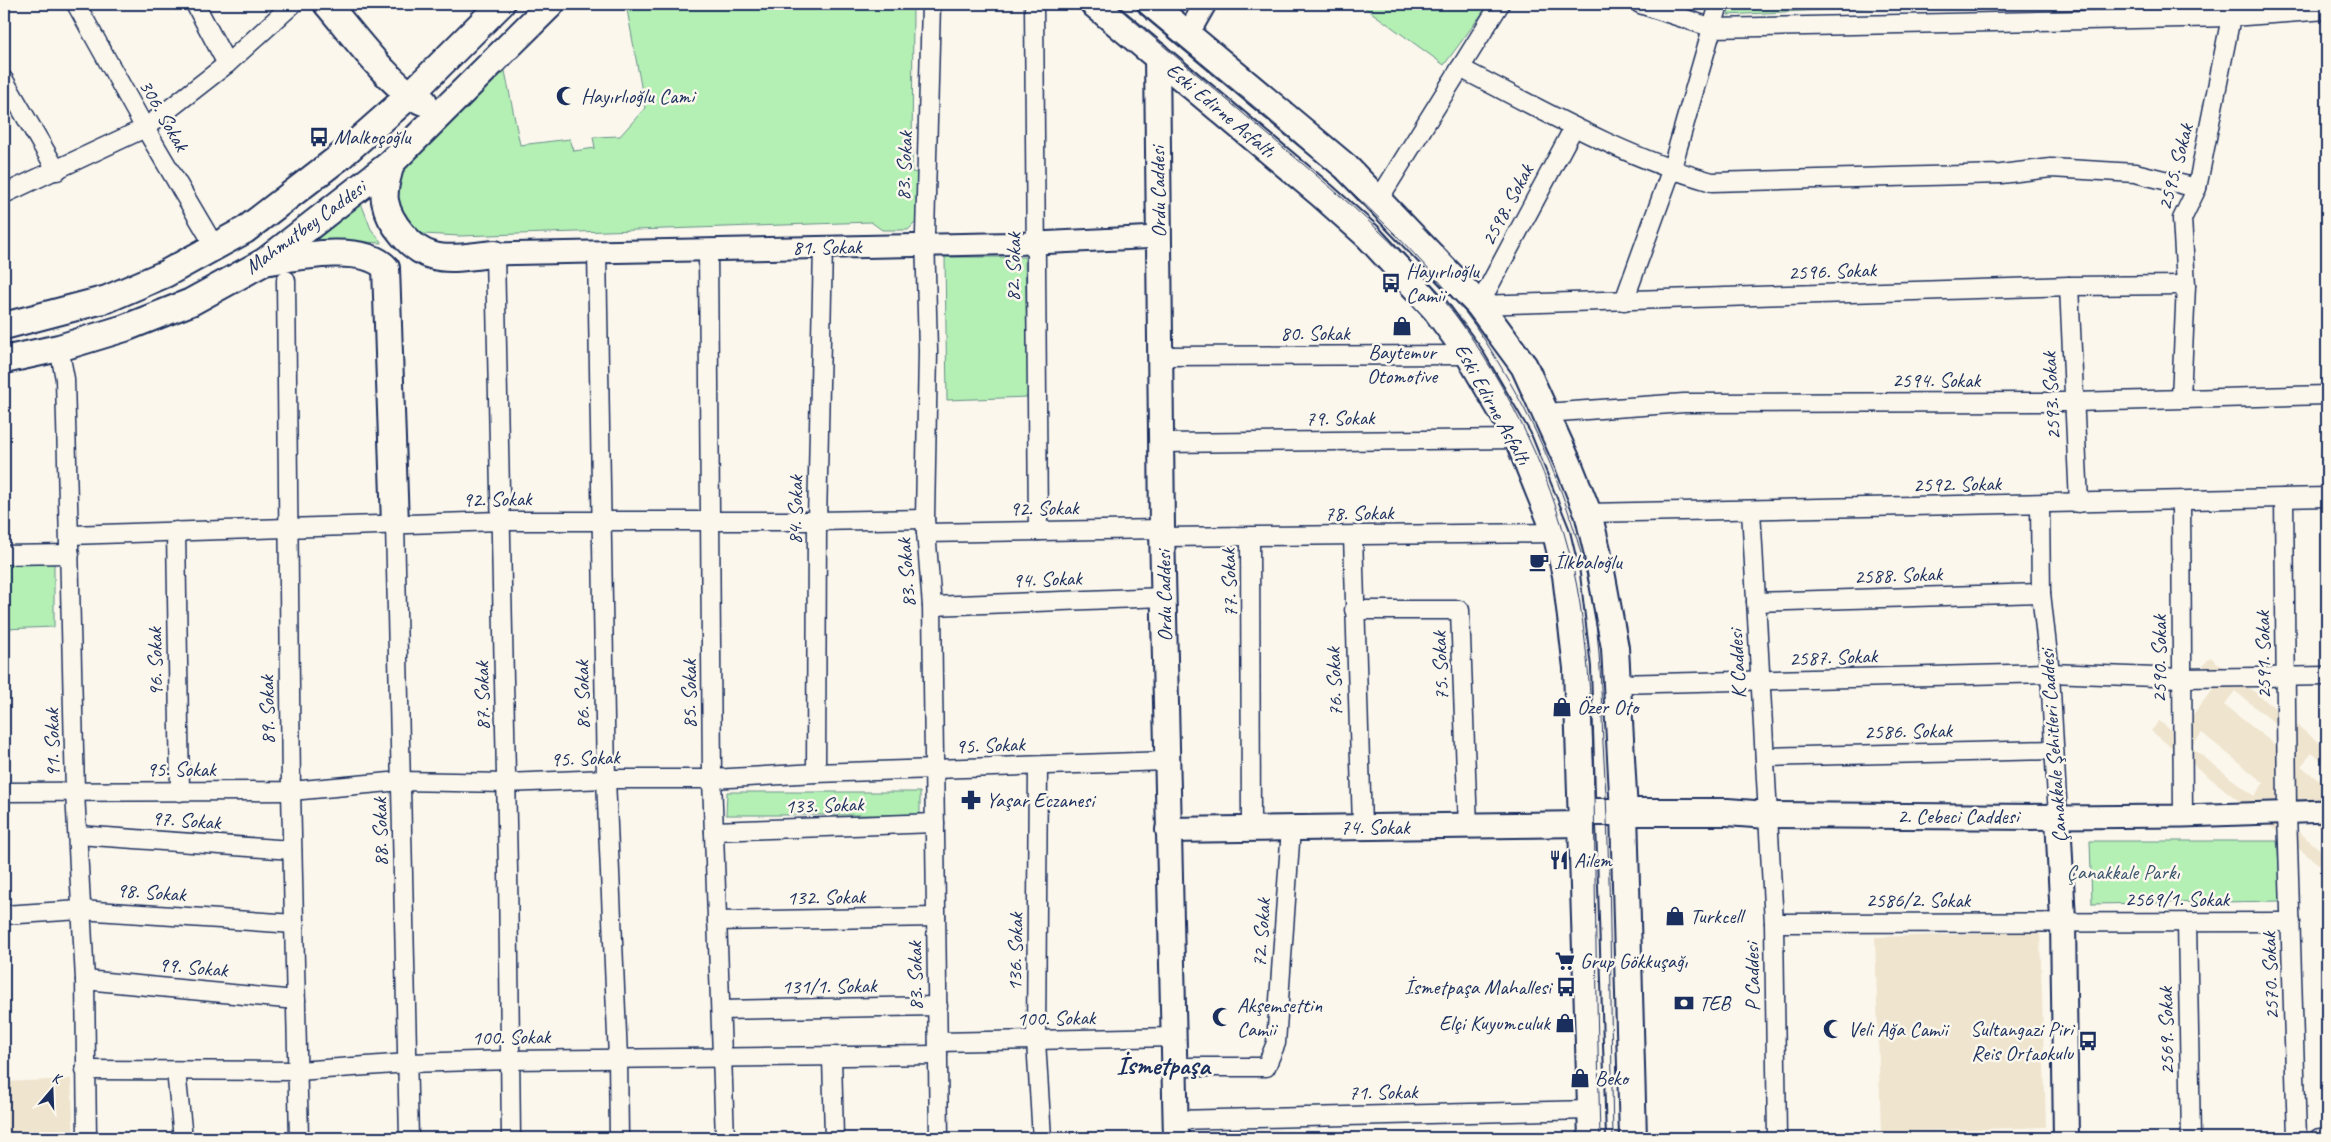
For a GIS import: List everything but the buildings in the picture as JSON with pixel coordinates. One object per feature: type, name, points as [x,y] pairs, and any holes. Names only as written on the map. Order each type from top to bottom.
[{"type":"main road","points":[[327,4],[386,72],[410,95],[433,105],[451,104]]},
{"type":"main road","name":"Mahmutbey Caddesi","points":[[5,322],[107,299],[165,274],[245,230],[341,156],[410,95],[501,4]]},
{"type":"main road","name":"Mahmutbey Caddesi","points":[[4,360],[59,348],[125,328],[191,302],[264,262],[391,164],[551,4]]},
{"type":"main road","name":"Eski Edirne Asfaltı","points":[[1094,4],[1368,236],[1436,310],[1469,356],[1518,439],[1556,533],[1566,575],[1577,668],[1592,1138]]},
{"type":"main road","name":"Eski Edirne Asfaltı","points":[[1152,4],[1346,167],[1379,199],[1479,305],[1524,366],[1588,513],[1597,550],[1615,648],[1624,819],[1632,1138]]},
{"type":"main road","name":"Ordu Caddesi","points":[[1156,55],[1168,830],[1176,1129]]},
{"type":"main road","points":[[391,164],[384,188],[385,203],[396,226],[408,243],[434,256],[495,254]]},
{"type":"main road","points":[[264,262],[336,254],[369,256],[380,260],[386,268],[395,524]]},
{"type":"main road","points":[[1582,818],[1624,819],[1727,812],[1768,815]]},
{"type":"main road","name":"2. Cebeci Caddesi","points":[[1768,815],[2058,817]]},
{"type":"main road","name":"Çanakkale Şehitleri Caddesi","points":[[2058,817],[2063,921],[2066,1138]]},
{"type":"main road","name":"74. Sokak","points":[[1168,830],[1362,826],[1468,827],[1582,818]]},
{"type":"street","name":"306. Sokak","points":[[76,4],[145,128],[216,247]]},
{"type":"street","points":[[194,4],[227,64]]},
{"type":"street","points":[[4,194],[57,171],[145,128],[227,64],[293,4]]},
{"type":"street","name":"83. Sokak","points":[[931,4],[925,234],[928,351],[925,526],[932,606],[939,1138]]},
{"type":"street","name":"82. Sokak","points":[[1034,4],[1038,531]]},
{"type":"street","points":[[1188,34],[1204,4]]},
{"type":"street","points":[[1379,199],[1500,4]]},
{"type":"street","points":[[1640,4],[1714,28],[2231,17],[2327,10]]},
{"type":"street","points":[[1624,301],[1671,171],[1714,28],[1719,4]]},
{"type":"street","name":"2595. Sokak","points":[[2181,398],[2186,285],[2182,219],[2197,188],[2231,17]]},
{"type":"street","points":[[1460,68],[1574,127],[1671,171],[1712,182],[2001,174],[2051,168],[2135,173],[2197,188]]},
{"type":"street","points":[[4,80],[57,171]]},
{"type":"street","name":"2598. Sokak","points":[[1479,305],[1574,127]]},
{"type":"street","name":"81. Sokak","points":[[495,254],[1037,242],[1158,237]]},
{"type":"street","name":"84. Sokak","points":[[816,773],[817,521],[823,247]]},
{"type":"street","name":"85. Sokak","points":[[708,249],[712,779],[724,1138]]},
{"type":"street","name":"86. Sokak","points":[[597,251],[606,779],[618,1058],[619,1138]]},
{"type":"street","name":"87. Sokak","points":[[495,254],[511,1138]]},
{"type":"street","name":"89. Sokak","points":[[286,280],[291,792],[299,1138]]},
{"type":"street","name":"2596. Sokak","points":[[1479,305],[2069,286],[2186,285]]},
{"type":"street","name":"2593. Sokak","points":[[2069,286],[2079,503]]},
{"type":"street","name":"91. Sokak","points":[[59,348],[65,380],[76,792],[80,910],[85,980],[87,1138]]},
{"type":"street","name":"80. Sokak","points":[[1160,356],[1469,356]]},
{"type":"street","name":"2594. Sokak","points":[[1545,413],[1684,403],[2074,402],[2327,395]]},
{"type":"street","name":"79. Sokak","points":[[1162,443],[1518,439]]},
{"type":"street","name":"2592. Sokak","points":[[1588,513],[2040,505],[2327,497]]},
{"type":"street","name":"2591. Sokak","points":[[2284,498],[2287,812]]},
{"type":"street","name":"2590. Sokak","points":[[2181,500],[2183,816]]},
{"type":"street","name":"Çanakkale Şehitleri Caddesi","points":[[2040,505],[2041,593],[2050,673],[2058,817]]},
{"type":"street","name":"K Caddesi","points":[[1751,510],[1768,815]]},
{"type":"street","name":"92. Sokak","points":[[70,535],[500,521],[710,520],[817,521],[1038,531],[1163,533]]},
{"type":"street","name":"88. Sokak","points":[[395,524],[409,1138]]},
{"type":"street","name":"96. Sokak","points":[[176,531],[180,792]]},
{"type":"street","name":"78. Sokak","points":[[1163,533],[1250,537],[1556,533]]},
{"type":"street","name":"76. Sokak","points":[[1353,536],[1362,826]]},
{"type":"street","name":"77. Sokak","points":[[1250,537],[1256,828]]},
{"type":"street","points":[[4,556],[70,554]]},
{"type":"street","name":"2588. Sokak","points":[[1756,602],[2041,593]]},
{"type":"street","name":"94. Sokak","points":[[932,606],[1164,597]]},
{"type":"street","name":"75. Sokak","points":[[1354,610],[1460,610],[1468,827]]},
{"type":"street","name":"2587. Sokak","points":[[1617,684],[2050,673],[2181,678],[2327,676]]},
{"type":"street","name":"2586. Sokak","points":[[1764,757],[2054,750]]},
{"type":"street","name":"95. Sokak","points":[[4,792],[291,792],[401,781],[506,782],[606,779],[712,779],[816,773],[1167,761]]},
{"type":"street","name":"136. Sokak","points":[[1038,766],[1036,1041],[1042,1138]]},
{"type":"street","name":"2. Cebeci Caddesi","points":[[2058,817],[2183,816],[2327,811]]},
{"type":"street","name":"2570. Sokak","points":[[2287,812],[2297,1138]]},
{"type":"street","name":"P Caddesi","points":[[1768,815],[1774,924],[1777,1138]]},
{"type":"street","name":"133. Sokak","points":[[714,831],[935,824]]},
{"type":"street","name":"72. Sokak","points":[[1174,1067],[1266,1067],[1276,1043],[1291,828]]},
{"type":"street","name":"97. Sokak","points":[[78,835],[292,850]]},
{"type":"street","name":"98. Sokak","points":[[4,915],[80,910],[295,924]]},
{"type":"street","name":"132. Sokak","points":[[717,922],[936,917]]},
{"type":"street","name":"2569/1. Sokak","points":[[2063,921],[2291,922]]},
{"type":"street","name":"2586/2. Sokak","points":[[1774,924],[2063,921]]},
{"type":"street","name":"2569. Sokak","points":[[2187,923],[2191,1138]]},
{"type":"street","name":"99. Sokak","points":[[85,980],[296,1000]]},
{"type":"street","name":"131/1. Sokak","points":[[721,1010],[938,1006]]},
{"type":"street","name":"100. Sokak","points":[[85,1070],[176,1072],[298,1071],[408,1062],[832,1056],[1036,1041],[1174,1037]]},
{"type":"street","points":[[832,1056],[834,1138]]},
{"type":"street","points":[[176,1072],[183,1138]]},
{"type":"street","name":"71. Sokak","points":[[1176,1129],[1591,1110]]},
{"type":"street","points":[[2318,1138],[2327,1138]]},
{"type":"shaded area","points":[[2210,657],[2327,749],[2327,765],[2312,753],[2301,766],[2327,787],[2327,833],[2279,795],[2269,808],[2327,855],[2327,871],[2151,731],[2159,721],[2177,735],[2220,680],[2203,666]],"holes":[[[2235,691],[2297,741],[2287,754],[2224,705]],[[2202,733],[2264,783],[2254,796],[2191,747]]]},
{"type":"shaded area","points":[[2040,932],[2046,1127],[1881,1132],[1875,937]]},
{"type":"shaded area","points":[[71,1079],[74,1138],[4,1138],[4,1082]]},
{"type":"green space","points":[[626,4],[913,4],[912,172],[919,173],[917,221],[908,230],[882,230],[871,222],[460,236],[423,234],[403,215],[398,207],[397,178],[402,165],[504,66],[520,145],[570,139],[574,151],[595,148],[593,137],[620,136],[645,108]]},
{"type":"green space","points":[[1360,4],[1489,4],[1444,65]]},
{"type":"green space","points":[[1731,4],[1931,4],[1728,15]]},
{"type":"green space","points":[[361,203],[371,229],[382,243],[333,240],[313,243]]},
{"type":"green space","points":[[945,257],[1025,257],[1028,397],[947,400]]},
{"type":"green space","points":[[54,560],[54,627],[4,629],[4,561]]},
{"type":"green space","points":[[727,792],[920,792],[920,815],[726,815]]},
{"type":"green space","name":"Çanakkale Parkı","points":[[2090,841],[2277,841],[2282,901],[2092,904]]},
{"type":"tram line","points":[[1114,4],[1355,209],[1421,273],[1441,296],[1481,352],[1501,385],[1536,455],[1551,492],[1573,566],[1585,637],[1591,704],[1594,772],[1600,1138]]},
{"type":"tram line","points":[[1131,4],[1306,150],[1389,228],[1428,269],[1465,312],[1484,339],[1517,394],[1544,450],[1577,538],[1592,599],[1597,634],[1608,842],[1613,1138]]},
{"type":"place","name":"Hayırlıoğlu Cami","points":[[566,96]]},
{"type":"place","name":"Malkoçoğlu","points":[[319,137]]},
{"type":"place","name":"Hayırlıoğlu Camii","points":[[1391,283]]},
{"type":"place","name":"Baytemur Otomotive","points":[[1402,326]]},
{"type":"place","name":"İlkbaloğlu","points":[[1539,562]]},
{"type":"place","name":"Özer Oto","points":[[1562,707]]},
{"type":"place","name":"Yaşar Eczanesi","points":[[971,800]]},
{"type":"place","name":"Ailem","points":[[1559,860]]},
{"type":"place","name":"Turkcell","points":[[1675,916]]},
{"type":"place","name":"Grup Gökkuşağı","points":[[1565,961]]},
{"type":"place","name":"İsmetpaşa Mahallesi","points":[[1566,987]]},
{"type":"place","name":"TEB","points":[[1684,1003]]},
{"type":"place","name":"Akşemsettin Camii","points":[[1222,1017]]},
{"type":"place","name":"Elçi Kuyumculuk","points":[[1565,1023]]},
{"type":"place","name":"Veli Ağa Camii","points":[[1833,1029]]},
{"type":"place","name":"Sultangazi Piri Reis Ortaokulu","points":[[2088,1041]]},
{"type":"place","name":"Beko","points":[[1580,1078]]},
{"type":"district","name":"İsmetpaşa","points":[[1163,1065]]}]
